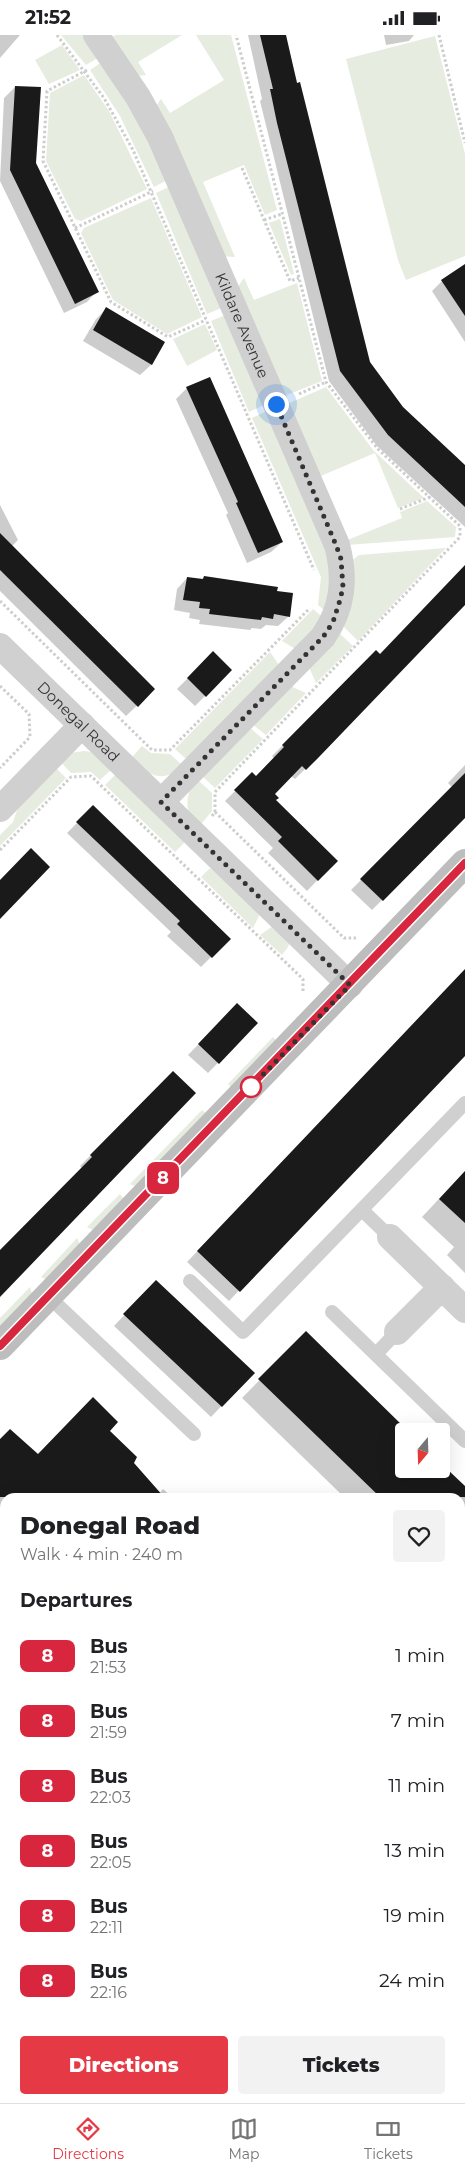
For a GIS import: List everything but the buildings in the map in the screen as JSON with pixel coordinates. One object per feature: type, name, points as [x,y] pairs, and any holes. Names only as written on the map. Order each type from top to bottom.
[{"type":"street","name":"Kildare Avenue","points":[[103,44],[138,97],[160,137],[341,559],[343,587],[337,613],[323,637],[161,802]]},
{"type":"street","name":"Donegal Road","points":[[0,646],[350,985]]},
{"type":"street","points":[[0,809],[82,725]]},
{"type":"street","points":[[0,1347],[350,985],[465,863]]},
{"type":"street","points":[[390,1237],[465,1310]]},
{"type":"street","points":[[397,1332],[442,1287]]},
{"type":"lane","points":[[190,1281],[243,1332],[465,1103]]},
{"type":"lane","points":[[362,1210],[390,1237]]},
{"type":"lane","points":[[48,1296],[194,1434]]},
{"type":"lane","points":[[332,1312],[465,1441]]},
{"type":"lane","points":[[376,1355],[397,1332]]},
{"type":"path","points":[[57,35],[85,71],[115,115],[152,191],[317,577]]},
{"type":"path","points":[[236,35],[326,382],[378,449],[460,526],[460,537],[215,791],[215,812],[344,938],[358,937]]},
{"type":"path","points":[[439,35],[465,143]]},
{"type":"path","points":[[103,44],[85,71],[47,91],[43,161],[110,302],[168,337],[234,307]]},
{"type":"path","points":[[242,168],[290,281],[299,278]]},
{"type":"path","points":[[75,228],[178,178]]},
{"type":"path","points":[[264,220],[282,213]]},
{"type":"path","points":[[400,509],[430,497]]},
{"type":"path","points":[[0,601],[152,750],[170,750],[314,604]]},
{"type":"path","points":[[0,686],[29,714],[30,737],[0,768]]},
{"type":"path","points":[[0,850],[71,777],[91,776],[303,979],[303,995]]},
{"type":"shaded area","points":[[61,35],[84,35],[98,58],[86,65]]},
{"type":"shaded area","points":[[116,35],[182,35],[138,62],[146,75],[135,76],[110,37]]},
{"type":"shaded area","points":[[196,35],[231,35],[277,210],[265,215],[244,165],[203,182],[235,257],[221,256],[154,109],[161,99],[170,113],[224,80]]},
{"type":"shaded area","points":[[435,36],[465,154],[465,256],[406,280],[398,260],[346,59]]},
{"type":"shaded area","points":[[62,45],[80,70],[49,84],[35,60]]},
{"type":"shaded area","points":[[102,62],[106,63],[169,179],[154,187],[120,116],[90,70]]},
{"type":"shaded area","points":[[84,75],[109,111],[147,189],[81,221],[75,219],[46,161],[50,93]]},
{"type":"shaded area","points":[[173,185],[224,307],[207,314],[156,193]]},
{"type":"shaded area","points":[[151,198],[202,317],[167,334],[113,300],[81,233],[84,228]]},
{"type":"shaded area","points":[[280,219],[294,274],[291,275],[269,223]]},
{"type":"shaded area","points":[[244,278],[254,300],[297,283],[322,381],[282,397],[235,291]]},
{"type":"shaded area","points":[[228,314],[266,404],[249,412],[211,321]]},
{"type":"shaded area","points":[[205,324],[217,350],[187,366],[173,339]]},
{"type":"shaded area","points":[[326,387],[373,450],[424,498],[398,508],[375,453],[316,478],[285,405]]},
{"type":"shaded area","points":[[269,410],[333,563],[328,613],[318,605],[321,577],[252,418]]},
{"type":"shaded area","points":[[427,501],[456,527],[455,537],[347,545],[345,541],[402,518],[400,512]]},
{"type":"shaded area","points":[[446,548],[358,641],[342,625],[350,562],[359,555]]},
{"type":"shaded area","points":[[313,609],[325,619],[299,651],[282,641]]},
{"type":"shaded area","points":[[338,632],[353,646],[316,683],[308,665]]},
{"type":"shaded area","points":[[270,652],[281,668],[192,759],[185,758],[175,749]]},
{"type":"shaded area","points":[[288,685],[306,693],[266,735],[251,723]]},
{"type":"shaded area","points":[[248,726],[263,739],[215,788],[203,777]]},
{"type":"shaded area","points":[[142,746],[151,753],[170,754],[181,764],[170,774],[164,776],[146,772],[133,764],[133,756]]},
{"type":"shaded area","points":[[92,752],[114,767],[100,780],[91,772],[71,773],[59,760],[70,753]]},
{"type":"shaded area","points":[[53,765],[66,778],[0,846],[0,835],[13,822],[21,799]]},
{"type":"shaded area","points":[[119,771],[187,837],[175,852],[105,785]]},
{"type":"shaded area","points":[[194,781],[200,782],[212,793],[212,811],[202,823],[195,823],[191,818],[188,808],[189,792]]},
{"type":"shaded area","points":[[217,867],[262,910],[253,928],[201,877],[209,869]]},
{"type":"shaded area","points":[[276,924],[291,939],[282,955],[260,935]]},
{"type":"shaded area","points":[[273,1037],[280,1044],[235,1091],[228,1084]]},
{"type":"shaded area","points":[[202,1110],[209,1116],[139,1188],[130,1184]]},
{"type":"shaded area","points":[[120,1194],[126,1202],[97,1232],[87,1227]]},
{"type":"shaded area","points":[[77,1238],[82,1248],[49,1281],[41,1277]]},
{"type":"shaded area","points":[[30,1287],[33,1297],[0,1332],[0,1318]]},
{"type":"bus line","name":"8","points":[[0,1346],[465,863]]},
{"type":"route","points":[[251,1087],[350,985],[161,802],[313,649],[333,622],[337,613],[343,587],[341,559],[276,404]]}]
